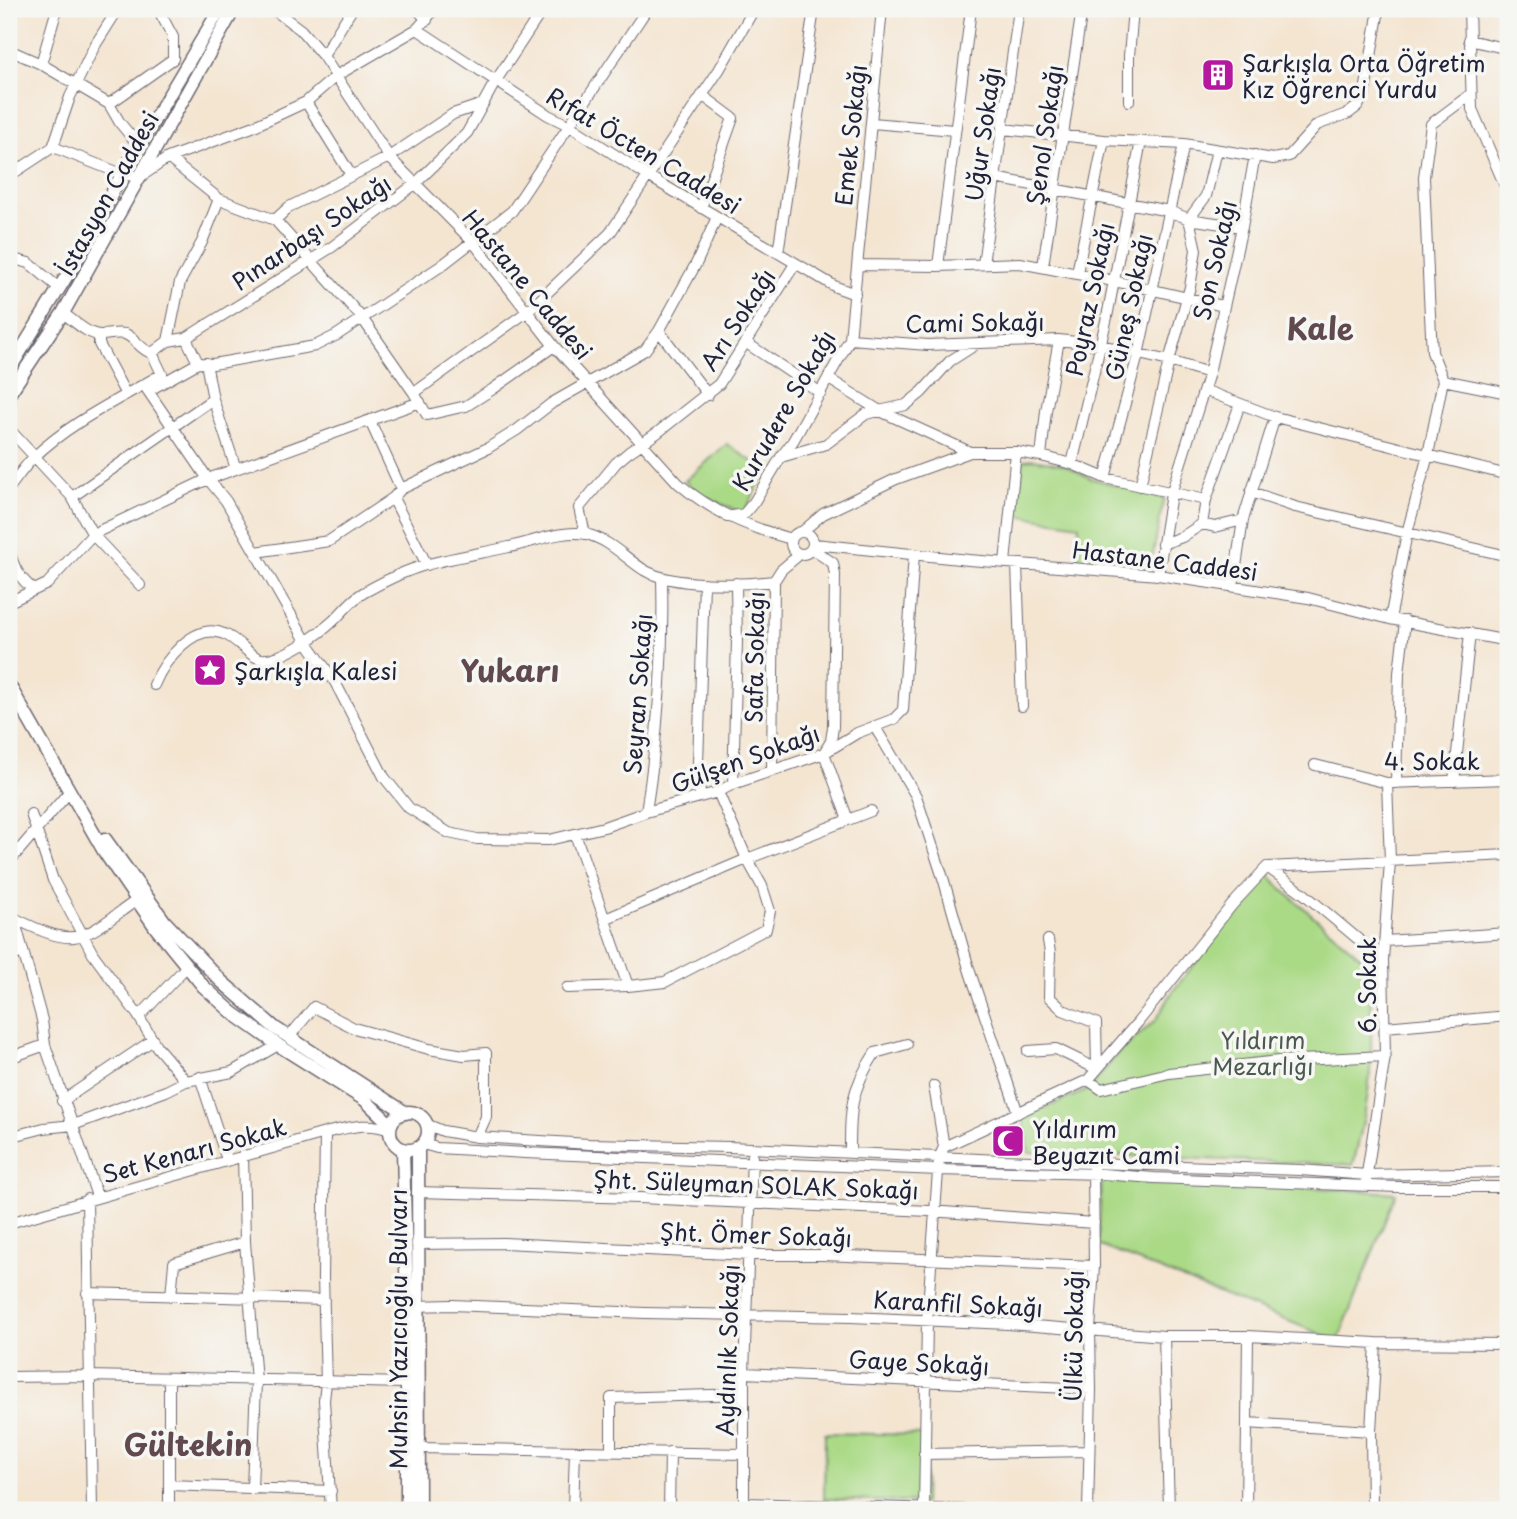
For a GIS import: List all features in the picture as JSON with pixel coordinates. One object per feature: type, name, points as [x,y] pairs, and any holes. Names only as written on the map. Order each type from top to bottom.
[{"type":"main road","name":"İstasyon Caddesi","points":[[9,370],[85,246],[122,174],[220,9]]},
{"type":"main road","name":"İstasyon Caddesi","points":[[10,393],[63,313],[234,9]]},
{"type":"main road","points":[[9,685],[69,792],[105,853],[156,928],[203,986],[233,1013],[278,1045],[365,1100],[390,1128],[394,1144],[402,1149],[420,1146],[427,1135],[426,1124],[416,1114],[405,1113],[289,1037],[221,981],[165,922],[69,792]]},
{"type":"main road","points":[[390,1128],[396,1117],[405,1113]]},
{"type":"main road","name":"Muhsin Yazıcıoğlu Bulvarı","points":[[407,1510],[407,1383],[417,1244],[420,1146]]},
{"type":"main road","name":"Muhsin Yazıcıoğlu Bulvarı","points":[[402,1149],[412,1306],[419,1510]]},
{"type":"street","points":[[41,64],[57,9]]},
{"type":"street","points":[[9,176],[53,147],[76,85],[94,47],[118,9]]},
{"type":"street","points":[[109,104],[173,59],[173,37],[158,9]]},
{"type":"street","name":"Hastane Caddesi","points":[[272,9],[301,30],[323,56],[389,157],[474,243],[554,346],[678,483],[699,501],[727,517],[792,539]]},
{"type":"street","points":[[323,56],[352,9]]},
{"type":"street","points":[[417,9],[427,20]]},
{"type":"street","points":[[53,147],[122,174],[140,177],[168,158],[252,127],[306,102],[336,76],[417,29],[435,9]]},
{"type":"street","name":"Pınarbaşı Sokağı","points":[[186,338],[311,260],[415,184],[467,133],[495,82],[543,9]]},
{"type":"street","points":[[9,488],[34,458],[75,425],[125,393],[146,388],[202,363],[314,346],[337,335],[474,243],[512,211],[647,9]]},
{"type":"street","points":[[9,602],[47,584],[93,535],[208,479],[370,421],[417,397],[528,311],[610,233],[719,70],[754,9]]},
{"type":"street","points":[[778,253],[814,9]]},
{"type":"street","name":"Emek Sokağı","points":[[858,265],[881,9]]},
{"type":"street","points":[[939,266],[971,9]]},
{"type":"street","name":"Uğur Sokağı","points":[[983,264],[1019,9]]},
{"type":"street","name":"Şenol Sokağı","points":[[1043,266],[1082,9]]},
{"type":"street","points":[[1129,101],[1133,9]]},
{"type":"street","points":[[1003,130],[1104,140],[1184,144],[1273,159],[1289,156],[1317,125],[1349,113],[1358,106],[1365,92],[1379,9]]},
{"type":"street","points":[[1469,9],[1472,108],[1508,193]]},
{"type":"street","name":"Rıfat Öcten Caddesi","points":[[417,29],[495,82],[648,176],[835,287],[855,294]]},
{"type":"street","points":[[1469,40],[1508,49]]},
{"type":"street","points":[[9,50],[41,64],[109,104],[139,146]]},
{"type":"street","points":[[1390,619],[1443,380],[1432,352],[1424,177],[1432,124],[1471,94]]},
{"type":"street","points":[[701,208],[733,118],[702,95]]},
{"type":"street","points":[[306,102],[351,175]]},
{"type":"street","points":[[275,220],[289,207],[389,157],[453,114],[483,104]]},
{"type":"street","points":[[872,123],[954,130]]},
{"type":"street","points":[[1077,273],[1104,140]]},
{"type":"street","name":"Poyraz Sokağı","points":[[1072,464],[1115,281],[1141,141]]},
{"type":"street","name":"Güneş Sokağı","points":[[1105,478],[1138,355],[1184,144]]},
{"type":"street","points":[[1140,486],[1169,361],[1188,297],[1196,250],[1189,219],[1206,196],[1217,150]]},
{"type":"street","name":"Son Sokağı","points":[[1157,575],[1171,494],[1209,373],[1242,227],[1255,155]]},
{"type":"street","points":[[168,158],[219,199],[275,220],[362,318],[427,415],[466,406],[554,346]]},
{"type":"street","points":[[995,177],[1169,211],[1189,219],[1242,227]]},
{"type":"street","points":[[168,341],[180,282],[202,242],[219,199]]},
{"type":"street","points":[[256,552],[329,541],[393,498],[401,489],[488,448],[552,403],[645,350],[659,331],[697,261],[717,217]]},
{"type":"street","points":[[9,258],[29,263],[59,288]]},
{"type":"street","points":[[858,265],[1020,263],[1153,289],[1223,306]]},
{"type":"street","name":"Arı Sokağı","points":[[585,534],[579,508],[616,463],[719,384],[795,264]]},
{"type":"street","name":"Kurudere Sokağı","points":[[727,517],[744,514],[754,502],[793,441],[850,339],[858,265]]},
{"type":"street","points":[[63,313],[99,336],[113,333],[128,335],[143,351],[152,353],[168,341],[186,338],[202,363],[236,469]]},
{"type":"street","points":[[659,331],[708,395]]},
{"type":"street","points":[[99,336],[99,344],[125,393]]},
{"type":"street","points":[[9,337],[19,353]]},
{"type":"street","name":"Cami Sokağı","points":[[850,339],[928,345],[1059,340],[1101,345],[1209,373]]},
{"type":"street","points":[[1041,456],[1059,340]]},
{"type":"street","points":[[745,342],[821,393]]},
{"type":"street","points":[[781,457],[826,444],[866,414],[906,405],[922,392],[950,361],[975,345]]},
{"type":"street","points":[[146,388],[162,374],[152,353]]},
{"type":"street","points":[[829,379],[880,411],[970,452]]},
{"type":"street","points":[[1443,380],[1508,393]]},
{"type":"street","name":"Gülşen Sokağı","points":[[146,388],[226,501],[306,641],[335,682],[384,777],[409,808],[449,833],[477,839],[549,840],[604,827],[718,792],[733,784],[824,753],[858,733],[894,719],[903,710],[914,554]]},
{"type":"street","points":[[1204,390],[1275,417],[1508,475]]},
{"type":"street","points":[[10,393],[9,428],[72,497],[93,535],[140,585]]},
{"type":"street","points":[[72,497],[213,399]]},
{"type":"street","points":[[1202,524],[1206,500],[1240,404]]},
{"type":"street","points":[[1233,586],[1243,520],[1275,417]]},
{"type":"street","points":[[370,421],[401,489]]},
{"type":"street","points":[[813,546],[807,553],[800,554],[792,547],[792,539],[796,533],[803,531],[823,514],[896,479],[970,452],[1016,452],[1041,456],[1072,464],[1105,478],[1206,500]]},
{"type":"street","points":[[1005,563],[1016,452]]},
{"type":"street","points":[[1251,492],[1295,506],[1508,556]]},
{"type":"street","points":[[393,498],[426,565]]},
{"type":"street","points":[[1162,544],[1182,537],[1202,524],[1215,527],[1243,520]]},
{"type":"street","points":[[803,531],[812,537],[813,546],[833,563],[835,575],[833,727],[831,741],[824,753],[848,820]]},
{"type":"street","points":[[154,685],[168,660],[188,641],[203,633],[221,632],[265,660],[306,641],[331,623],[360,594],[415,568],[515,546],[541,537],[585,534],[614,546],[643,569],[662,579],[704,583],[774,581]]},
{"type":"street","name":"Hastane Caddesi","points":[[813,546],[1157,575],[1308,598],[1390,619],[1508,641]]},
{"type":"street","points":[[9,549],[13,565],[24,582],[34,590]]},
{"type":"street","name":"Safa Sokağı","points":[[772,771],[774,581],[781,570],[800,554]]},
{"type":"street","points":[[1017,564],[1022,706]]},
{"type":"street","name":"Seyran Sokağı","points":[[646,812],[659,701],[662,579]]},
{"type":"street","points":[[700,797],[698,763],[704,583]]},
{"type":"street","points":[[733,784],[736,583]]},
{"type":"street","name":"6. Sokak","points":[[1366,1180],[1385,1056],[1383,960],[1390,861],[1391,783],[1405,621]]},
{"type":"street","points":[[1454,781],[1470,633]]},
{"type":"street","points":[[875,727],[916,796],[970,972],[1018,1113]]},
{"type":"street","name":"4. Sokak","points":[[1315,765],[1391,783],[1508,779]]},
{"type":"street","points":[[9,862],[69,792]]},
{"type":"street","points":[[567,988],[665,982],[766,929],[770,911],[762,886],[747,859],[718,792]]},
{"type":"street","points":[[605,919],[747,859],[871,811]]},
{"type":"street","points":[[32,814],[54,880],[93,954],[153,1040],[186,1081]]},
{"type":"street","points":[[575,834],[628,986]]},
{"type":"street","points":[[944,1147],[1088,1080],[1266,867],[1508,855]]},
{"type":"street","points":[[1266,867],[1274,870],[1303,893],[1383,960]]},
{"type":"street","points":[[11,916],[41,932],[64,939],[84,936],[137,900]]},
{"type":"street","points":[[11,916],[42,1020],[45,1045],[62,1101],[73,1125],[92,1198],[87,1293],[92,1510]]},
{"type":"street","points":[[1385,941],[1508,933]]},
{"type":"street","points":[[1048,940],[1049,996],[1063,1010],[1096,1023],[1097,1069]]},
{"type":"street","points":[[9,959],[23,950]]},
{"type":"street","points":[[139,1017],[187,966]]},
{"type":"street","points":[[289,1037],[314,1007],[354,1028],[429,1049],[464,1055],[486,1053],[486,1117],[477,1137]]},
{"type":"street","points":[[1385,1027],[1508,1016]]},
{"type":"street","points":[[62,1101],[153,1040]]},
{"type":"street","points":[[850,1153],[850,1105],[864,1070],[874,1053],[907,1044]]},
{"type":"street","points":[[9,1058],[45,1045]]},
{"type":"street","points":[[9,1137],[44,1128],[73,1125],[186,1081],[232,1072],[278,1045]]},
{"type":"street","points":[[1028,1051],[1056,1049],[1097,1069]]},
{"type":"street","points":[[1088,1080],[1101,1089],[1169,1073],[1279,1061],[1385,1056]]},
{"type":"street","points":[[200,1077],[227,1160]]},
{"type":"street","points":[[924,1510],[927,1320],[939,1158],[944,1147],[934,1086]]},
{"type":"street","points":[[426,1124],[443,1131],[477,1137],[575,1143],[850,1153],[1093,1168],[1508,1187]]},
{"type":"street","name":"Set Kenarı Sokak","points":[[9,1223],[325,1133],[360,1125],[390,1128]]},
{"type":"street","points":[[325,1133],[324,1400],[331,1510]]},
{"type":"street","points":[[420,1146],[939,1170],[1093,1168]]},
{"type":"street","name":"Aydınlık Sokağı","points":[[744,1507],[744,1373],[752,1149]]},
{"type":"street","points":[[243,1155],[249,1297],[256,1381],[252,1489]]},
{"type":"street","name":"Ülkü Sokağı","points":[[1088,1510],[1090,1330],[1094,1266],[1093,1168]]},
{"type":"street","points":[[1366,1180],[1508,1172]]},
{"type":"street","name":"Şht. Süleyman SOLAK Sokağı","points":[[417,1192],[639,1198],[936,1211],[1094,1223]]},
{"type":"street","points":[[171,1296],[174,1263],[246,1242]]},
{"type":"street","name":"Şht. Ömer Sokağı","points":[[417,1244],[504,1243],[749,1255],[1094,1266]]},
{"type":"street","points":[[87,1293],[324,1300]]},
{"type":"street","name":"Karanfil Sokağı","points":[[412,1306],[927,1320],[1164,1336],[1508,1344]]},
{"type":"street","points":[[1164,1336],[1169,1510]]},
{"type":"street","points":[[1246,1510],[1248,1336]]},
{"type":"street","points":[[1373,1510],[1371,1431],[1376,1343]]},
{"type":"street","name":"Gaye Sokağı","points":[[744,1373],[1091,1389]]},
{"type":"street","points":[[9,1377],[88,1376],[407,1383]]},
{"type":"street","points":[[169,1379],[169,1510]]},
{"type":"street","points":[[611,1451],[611,1398],[744,1394]]},
{"type":"street","points":[[1247,1423],[1371,1431]]},
{"type":"street","points":[[418,1448],[743,1454]]},
{"type":"street","points":[[573,1510],[575,1451]]},
{"type":"street","points":[[924,1454],[1089,1451]]},
{"type":"street","points":[[669,1510],[670,1452]]},
{"type":"street","points":[[169,1485],[331,1491]]},
{"type":"street","points":[[744,1507],[968,1510]]},
{"type":"green space","points":[[727,444],[765,470],[744,514],[701,495],[685,481]]},
{"type":"green space","points":[[1034,459],[1066,465],[1090,478],[1164,498],[1150,569],[1078,560],[1079,525],[1016,515],[1023,460]]},
{"type":"green space","name":"Yıldırım Mezarlığı","points":[[1267,873],[1368,963],[1371,1017],[1369,1088],[1353,1165],[1029,1152],[1023,1117],[1090,1089],[1118,1053],[1156,1020],[1173,991]]},
{"type":"green space","points":[[1102,1174],[1396,1193],[1338,1341],[1098,1245]]},
{"type":"green space","points":[[825,1433],[925,1435],[924,1503],[824,1499]]},
{"type":"place","name":"Şarkışla Orta Öğretim Kız Öğrenci Yurdu","points":[[1218,75]]},
{"type":"place","name":"Şarkışla Kalesi","points":[[210,670]]},
{"type":"place","name":"Yıldırım Beyazıt Cami","points":[[1008,1141]]},
{"type":"district","name":"Kale","points":[[1320,327]]},
{"type":"district","name":"Yukarı","points":[[510,669]]},
{"type":"district","name":"Gültekin","points":[[188,1443]]}]
